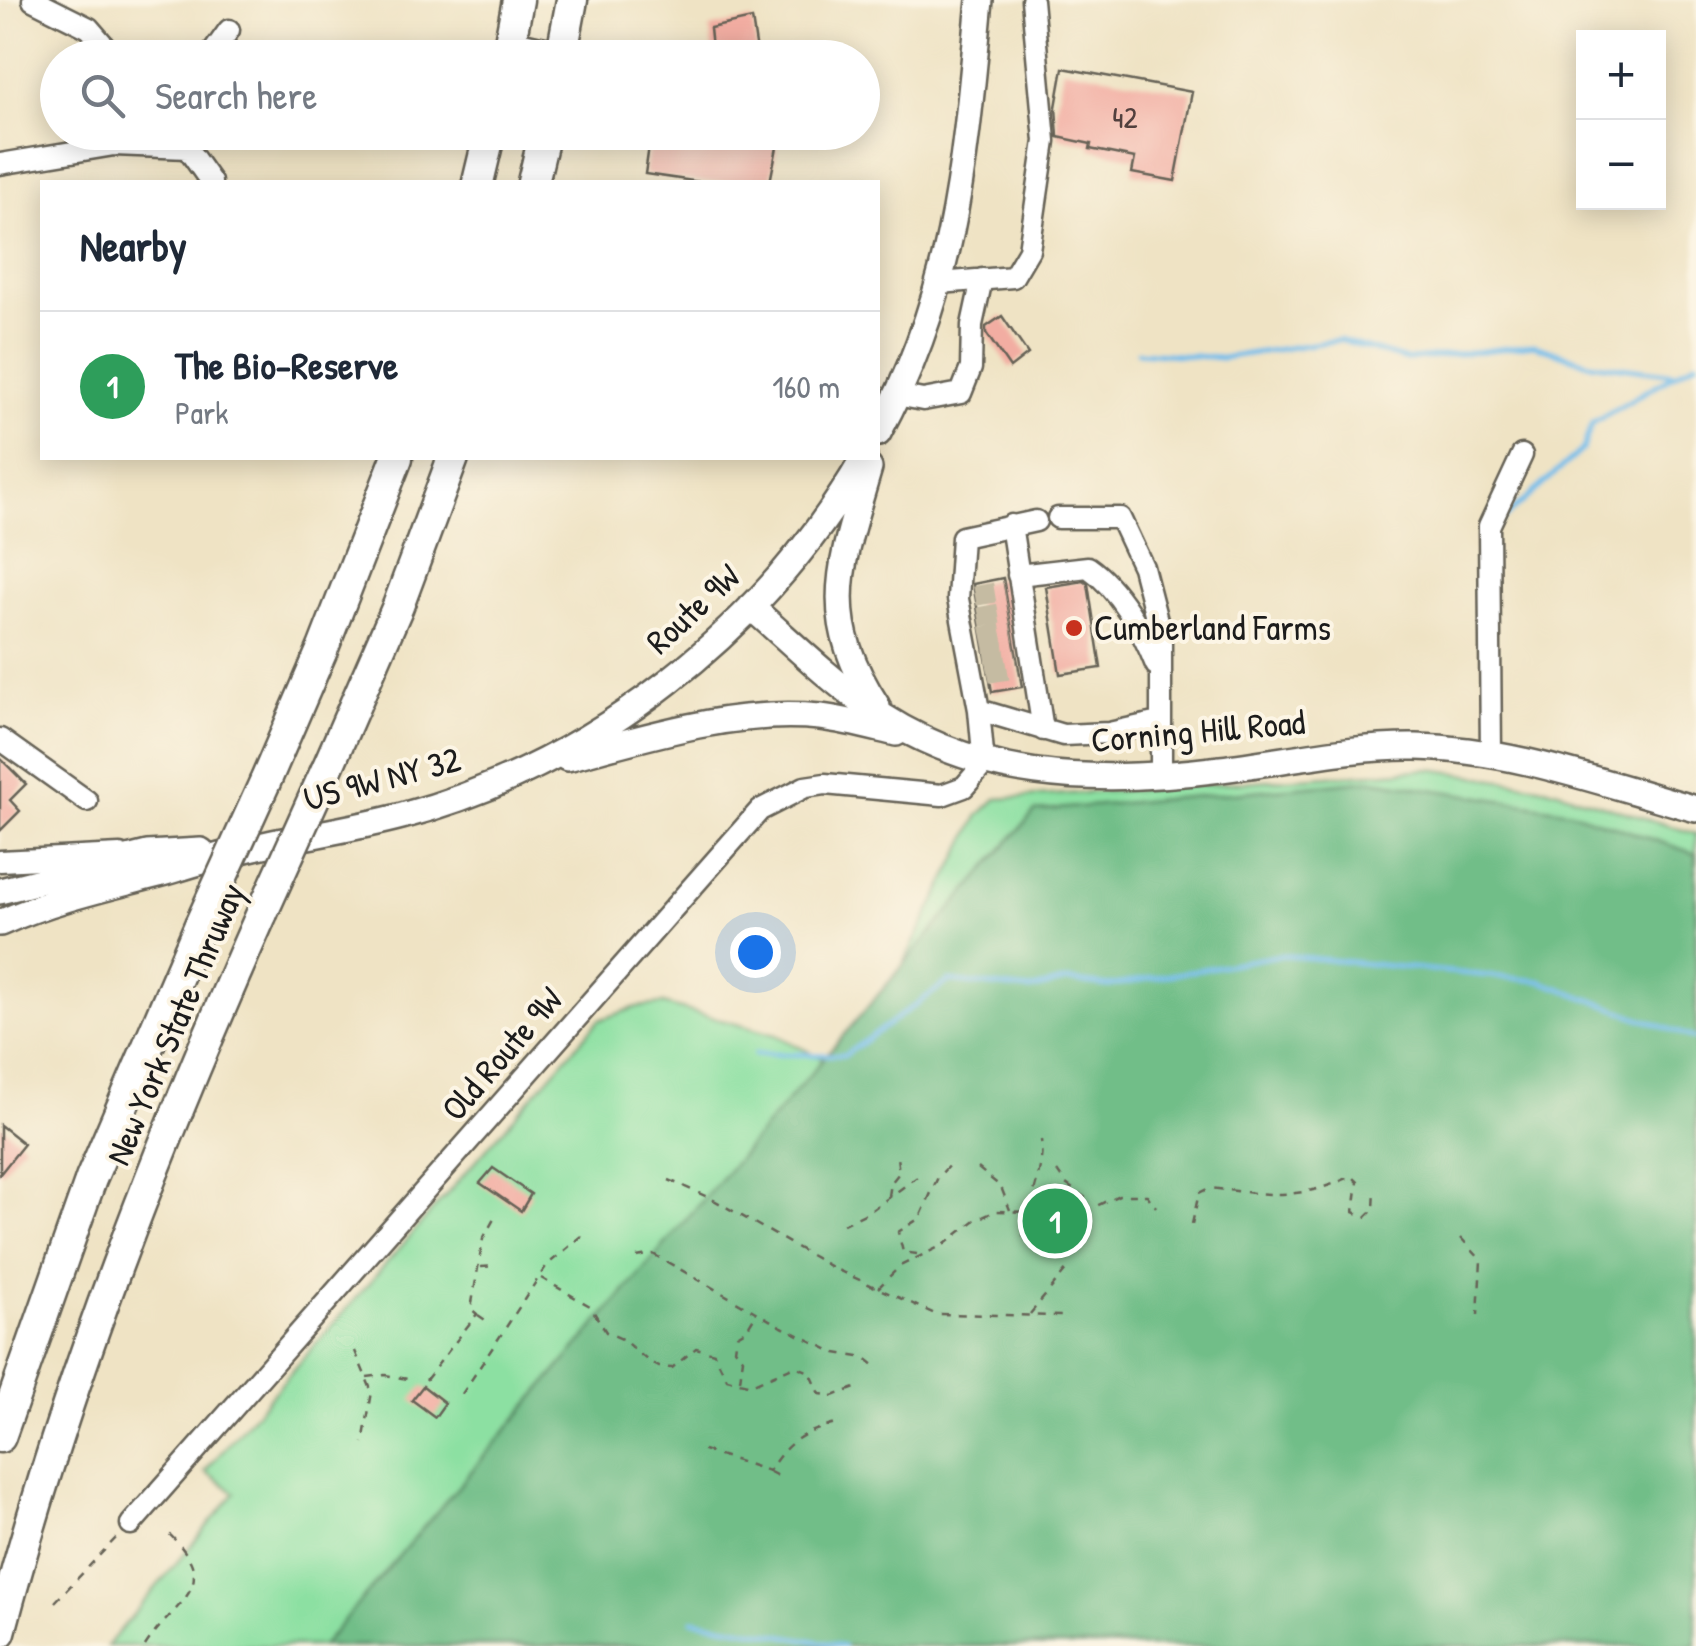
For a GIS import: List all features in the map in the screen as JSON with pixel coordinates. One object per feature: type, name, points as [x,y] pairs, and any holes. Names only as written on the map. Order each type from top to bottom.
[{"type":"highway","points":[[510,40],[518,0]]},
{"type":"highway","points":[[564,40],[572,0]]},
{"type":"highway","points":[[478,180],[486,150]]},
{"type":"highway","points":[[533,180],[541,150]]},
{"type":"highway","name":"New York State Thruway","points":[[0,1437],[91,1180],[323,648],[396,460]]},
{"type":"highway","name":"New York State Thruway","points":[[0,1632],[60,1429],[120,1256],[186,1086],[398,606],[452,460]]},
{"type":"main road","points":[[880,431],[921,340],[940,283],[965,161],[980,0]]},
{"type":"main road","name":"Route 9W","points":[[528,768],[600,729],[700,654],[751,606],[815,531],[863,460]]},
{"type":"main road","points":[[871,460],[841,570],[838,604],[848,652],[862,684],[886,718]]},
{"type":"main road","name":"Corning Hill Road","points":[[751,606],[846,690],[886,718],[921,740],[984,764],[1054,776],[1161,775],[1389,748],[1447,748],[1491,755],[1696,809]]},
{"type":"main road","points":[[528,768],[691,726],[770,716],[839,720],[921,740]]},
{"type":"main road","name":"US 9W NY 32","points":[[251,848],[408,815],[528,768]]},
{"type":"main road","points":[[0,891],[147,854],[251,848]]},
{"type":"main road","points":[[0,923],[79,894],[251,848]]},
{"type":"street","points":[[34,0],[90,28],[100,40]]},
{"type":"street","points":[[940,283],[1013,277],[1030,250],[1045,142],[1032,0]]},
{"type":"street","points":[[222,40],[229,30]]},
{"type":"street","points":[[0,164],[64,150]]},
{"type":"street","points":[[193,150],[210,180]]},
{"type":"street","points":[[897,395],[923,400],[960,393],[972,368],[972,325],[982,279]]},
{"type":"street","points":[[1491,755],[1489,526],[1522,456]]},
{"type":"street","points":[[1058,518],[1120,518],[1144,566],[1161,636],[1161,775]]},
{"type":"street","points":[[984,764],[962,537],[1036,521]]},
{"type":"street","points":[[1011,525],[1019,624],[1043,730]]},
{"type":"street","points":[[1019,624],[1088,567],[1104,578],[1150,648],[1160,677]]},
{"type":"street","points":[[979,710],[1064,735],[1109,733],[1159,722]]},
{"type":"street","points":[[0,739],[87,801]]},
{"type":"street","name":"Old Route 9W","points":[[131,1524],[760,810],[793,792],[825,784],[942,794],[964,787],[984,764]]},
{"type":"street","points":[[0,860],[147,854]]},
{"type":"path","points":[[1023,1238],[1026,1212],[1044,1158],[1041,1140]]},
{"type":"path","points":[[889,1198],[891,1183],[899,1173],[897,1157]]},
{"type":"path","points":[[918,1254],[903,1252],[898,1232],[920,1218],[938,1177],[953,1160]]},
{"type":"path","points":[[978,1168],[1001,1187],[1010,1211]]},
{"type":"path","points":[[1057,1171],[1066,1184],[1087,1199],[1088,1210],[1119,1196],[1146,1195],[1156,1207]]},
{"type":"path","points":[[843,1224],[869,1212],[920,1175]]},
{"type":"path","points":[[1192,1224],[1199,1193],[1209,1188],[1280,1196],[1322,1190],[1352,1176],[1358,1182],[1354,1212],[1366,1217],[1374,1209],[1374,1190]]},
{"type":"path","points":[[669,1180],[712,1199],[876,1290],[935,1314],[1066,1316]]},
{"type":"path","points":[[876,1290],[900,1266],[918,1254],[946,1244],[974,1222],[996,1211],[1026,1212]]},
{"type":"path","points":[[488,1322],[471,1309],[483,1238],[494,1220]]},
{"type":"path","points":[[462,1394],[548,1265],[588,1231]]},
{"type":"path","points":[[1462,1238],[1482,1260],[1478,1315]]},
{"type":"path","points":[[638,1257],[653,1254],[836,1353],[866,1358],[876,1366]]},
{"type":"path","points":[[478,1268],[495,1266]]},
{"type":"path","points":[[1030,1316],[1067,1269]]},
{"type":"path","points":[[541,1278],[590,1306],[606,1332],[622,1339],[648,1361],[672,1368],[696,1348],[714,1352],[727,1379],[751,1384],[795,1366],[810,1372],[820,1394],[833,1396],[858,1386]]},
{"type":"path","points":[[740,1382],[743,1358],[735,1349],[737,1335],[747,1329],[757,1313]]},
{"type":"path","points":[[426,1380],[477,1314]]},
{"type":"path","points":[[355,1352],[372,1392],[363,1443]]},
{"type":"path","points":[[366,1377],[386,1375],[413,1380]]},
{"type":"path","points":[[768,1471],[784,1448],[808,1431],[840,1424]]},
{"type":"path","points":[[703,1450],[780,1477]]},
{"type":"path","points":[[54,1602],[131,1524]]},
{"type":"path","points":[[145,1646],[192,1593],[194,1569],[185,1548],[166,1530]]},
{"type":"green space","points":[[1431,769],[1545,787],[1696,834],[1696,1187],[1603,1646],[107,1646],[235,1493],[205,1471],[599,1020],[637,1007],[663,1004],[776,1035],[831,1063],[856,1057],[979,815],[996,799]]},
{"type":"green space","points":[[1373,780],[1570,811],[1696,854],[1696,1646],[322,1646],[1035,811]]},
{"type":"building","points":[[752,19],[755,40],[711,40],[710,28]]},
{"type":"building","points":[[1063,68],[1192,92],[1175,181],[1132,173],[1135,158],[1090,149],[1091,144],[1058,137],[1056,107]]},
{"type":"building","points":[[648,150],[776,150],[770,180],[686,180],[645,174]]},
{"type":"building","points":[[1002,316],[1028,354],[1010,368],[986,333],[986,327]]},
{"type":"building","name":"Cumberland Farms","points":[[1003,578],[1022,687],[992,692],[973,584]]},
{"type":"building","name":"Cumberland Farms","points":[[1084,581],[1088,584],[1101,668],[1060,674],[1046,587]]},
{"type":"building","points":[[0,758],[26,784],[10,800],[20,811],[0,831]]},
{"type":"building","points":[[0,1125],[24,1144],[0,1174]]},
{"type":"building","points":[[493,1168],[531,1194],[521,1211],[480,1183]]},
{"type":"building","points":[[423,1386],[445,1403],[435,1417],[412,1400]]},
{"type":"waterway","points":[[1138,352],[1222,358],[1339,340],[1406,360],[1534,345],[1589,363],[1675,374]]},
{"type":"waterway","points":[[1501,521],[1583,449],[1592,423],[1696,362]]},
{"type":"waterway","points":[[755,1054],[845,1055],[949,981],[1029,990],[1067,981],[1109,986],[1280,955],[1540,981],[1696,1039]]},
{"type":"waterway","points":[[693,1620],[843,1646]]},
{"type":"tunnel","points":[[975,596],[1005,591]]},
{"type":"tunnel","points":[[979,617],[1009,612]]},
{"type":"tunnel","points":[[982,637],[1012,631]]},
{"type":"tunnel","points":[[985,654],[1015,650]]},
{"type":"tunnel","points":[[988,673],[1018,668]]},
{"type":"place","name":"Cumberland Farms","points":[[1074,628]]},
{"type":"place","name":"The Bio-Reserve","points":[[1055,1221]]}]
